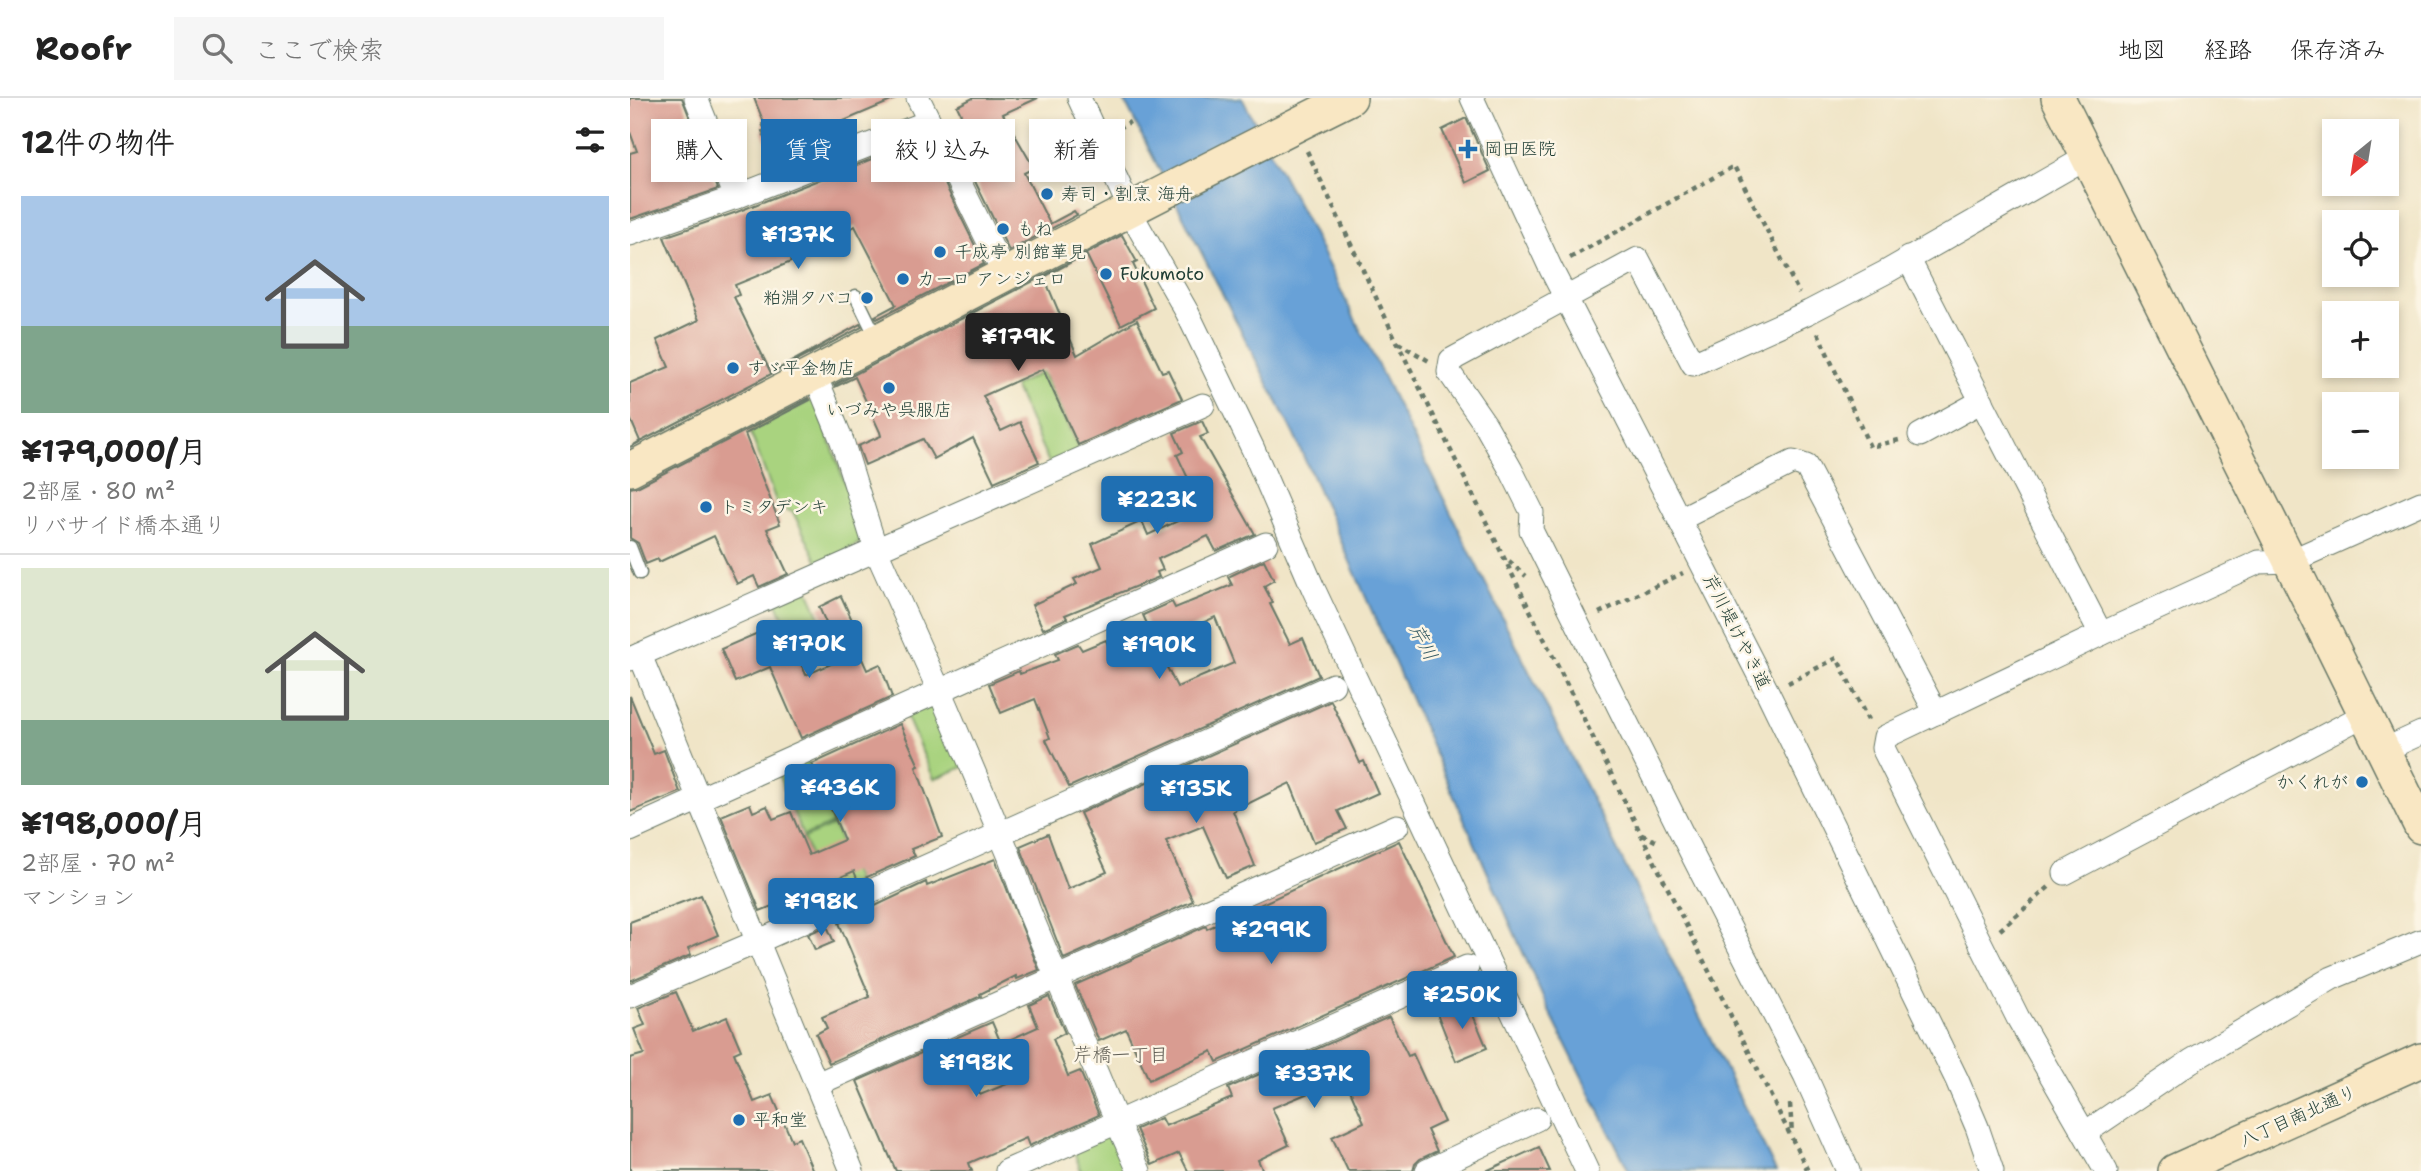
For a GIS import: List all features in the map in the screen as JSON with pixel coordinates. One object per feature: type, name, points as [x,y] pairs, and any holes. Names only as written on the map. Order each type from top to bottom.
[{"type":"street","points":[[696,98],[736,197]]},
{"type":"street","points":[[918,98],[927,119]]},
{"type":"street","points":[[1079,98],[1140,203],[1187,312],[1253,449],[1313,588],[1587,1171]]},
{"type":"street","points":[[630,469],[878,341],[911,332],[1004,273],[1140,203],[1293,136],[1350,98]]},
{"type":"street","name":"芹川堤けやき道","points":[[1472,98],[1566,298],[1768,693],[1957,1080],[1992,1171]]},
{"type":"street","points":[[2058,98],[2291,561],[2421,827]]},
{"type":"street","points":[[630,234],[736,197],[765,183],[871,143]]},
{"type":"street","points":[[1848,1171],[1805,1075],[1531,530],[1532,512],[1511,470],[1485,424],[1448,372],[1451,360],[1638,259],[1693,364],[1809,312],[2087,157]]},
{"type":"street","points":[[958,182],[1004,273]]},
{"type":"street","points":[[1908,258],[2101,634]]},
{"type":"street","points":[[815,375],[868,511],[879,551],[945,701],[1139,1171]]},
{"type":"street","points":[[1920,435],[1982,401]]},
{"type":"street","points":[[852,1171],[776,977],[635,657],[954,519],[1203,405]]},
{"type":"street","points":[[1680,519],[1793,462],[1806,466],[1936,713]]},
{"type":"street","points":[[2106,1171],[2044,1066],[1983,947],[1883,748],[1885,737],[2259,562],[2291,561],[2421,503]]},
{"type":"street","points":[[630,830],[738,778],[945,701],[1266,544]]},
{"type":"street","points":[[630,996],[1333,685]]},
{"type":"street","points":[[2065,873],[2366,714]]},
{"type":"street","points":[[2384,750],[2421,733]]},
{"type":"street","points":[[817,1084],[1397,826]]},
{"type":"street","points":[[2085,1133],[2191,1061],[2332,978],[2421,941]]},
{"type":"street","points":[[1007,1171],[1466,967]]},
{"type":"street","name":"八丁目南北通り","points":[[2175,1171],[2421,1060]]},
{"type":"street","points":[[1427,1171],[1537,1119]]},
{"type":"lane","points":[[856,296],[878,341]]},
{"type":"lane","points":[[630,547],[640,573]]},
{"type":"path","points":[[1293,136],[1808,1171]]},
{"type":"path","points":[[1552,269],[1734,166],[1809,312],[1870,447],[1920,435]]},
{"type":"path","points":[[1397,342],[1448,372]]},
{"type":"path","points":[[1579,622],[1702,563]]},
{"type":"path","points":[[1768,693],[1838,658],[1878,739],[1884,742]]},
{"type":"path","points":[[1983,947],[2020,910],[2065,873]]},
{"type":"green space","points":[[1042,372],[1081,453],[1051,467],[1014,386]]},
{"type":"green space","points":[[815,398],[863,535],[859,543],[820,566],[793,512],[778,507],[750,431]]},
{"type":"green space","points":[[807,588],[836,652],[803,666],[776,601]]},
{"type":"green space","points":[[933,701],[966,766],[934,779],[905,713]]},
{"type":"green space","points":[[805,756],[834,823],[803,836],[776,769]]},
{"type":"green space","points":[[834,825],[860,890],[831,903],[803,838]]},
{"type":"green space","points":[[1113,1130],[1131,1165],[1117,1171],[1081,1171],[1073,1149]]},
{"type":"water","name":"芹川","points":[[1123,98],[1242,98],[1302,212],[1776,1171],[1629,1171],[1548,1009],[1294,435]]},
{"type":"building","points":[[630,98],[682,98],[690,119],[651,119],[651,182],[715,182],[718,189],[630,219],[630,153],[637,151],[630,132]]},
{"type":"building","points":[[754,98],[898,98],[848,119],[762,119]]},
{"type":"building","points":[[973,98],[1038,98],[1003,114],[1006,119],[963,119],[957,106]]},
{"type":"building","name":"岡田医院","points":[[1466,118],[1490,171],[1466,183],[1442,130]]},
{"type":"building","points":[[1015,135],[1029,159],[1029,170],[1024,173],[1050,224],[1074,211],[1077,215],[1009,251],[975,182],[1015,182]]},
{"type":"building","points":[[871,159],[871,182],[944,182],[984,264],[877,319],[875,316],[896,305],[855,226],[790,259],[791,262],[735,285],[739,295],[734,297],[771,373],[860,324],[862,327],[630,447],[640,441],[630,418],[630,383],[669,367],[657,340],[699,320],[664,237],[813,182],[857,182],[857,165]]},
{"type":"building","points":[[1122,235],[1137,262],[1133,264],[1154,308],[1121,325],[1086,254],[1044,277],[1077,355],[1137,320],[1162,372],[1168,370],[1182,399],[1078,445],[1043,369],[983,396],[1001,431],[1020,422],[1039,462],[994,482],[973,438],[934,459],[923,439],[865,465],[858,446],[881,436],[880,432],[855,377],[835,387],[834,385]]},
{"type":"building","points":[[809,398],[810,400],[745,434],[780,524],[767,529],[788,574],[759,587],[754,576],[737,584],[714,536],[659,562],[658,559],[646,564],[638,543],[630,538],[630,488],[639,486]]},
{"type":"building","points":[[1202,421],[1208,434],[1200,437],[1255,534],[1216,551],[1208,536],[1158,559],[1163,570],[1157,572],[1159,577],[1065,615],[1067,618],[1043,629],[1032,605],[1077,584],[1074,579],[1102,567],[1092,544],[1142,521],[1148,535],[1197,512],[1189,496],[1195,493],[1177,455],[1183,452],[1174,433]]},
{"type":"building","points":[[1264,560],[1274,580],[1264,586],[1273,603],[1270,604],[1290,644],[1303,638],[1319,676],[1069,787],[1046,740],[1050,738],[1035,699],[1001,713],[989,684],[1019,671],[1020,674],[1058,660],[1055,654],[1078,644],[1082,650],[1106,640],[1112,654],[1152,638],[1177,687],[1234,663],[1215,617],[1156,644],[1143,615],[1172,602],[1175,608],[1232,585],[1228,577]]},
{"type":"building","points":[[841,596],[852,620],[829,630],[819,607]]},
{"type":"building","points":[[783,622],[806,675],[859,652],[867,670],[880,664],[892,697],[801,738],[770,667],[735,682],[721,649]]},
{"type":"building","points":[[630,696],[654,754],[664,750],[680,792],[630,812]]},
{"type":"building","points":[[1331,701],[1360,763],[1364,761],[1378,793],[1338,811],[1347,829],[1314,842],[1290,783],[1233,811],[1255,866],[1226,878],[1203,826],[1166,841],[1193,901],[1064,959],[1020,846],[1048,834],[1068,889],[1107,872],[1080,813]]},
{"type":"building","points":[[900,724],[919,766],[916,767],[942,837],[911,849],[915,856],[858,881],[854,871],[812,890],[816,900],[797,909],[792,898],[760,911],[721,816],[750,804],[753,812],[767,806],[773,819],[791,812],[809,855],[844,840],[812,764]]},
{"type":"building","points":[[1399,841],[1454,957],[1217,1062],[1212,1051],[1149,1080],[1126,1029],[1099,1041],[1075,985],[1206,926],[1207,929]]},
{"type":"building","points":[[995,859],[1039,970],[1017,979],[1016,976],[980,994],[981,996],[829,1063],[816,1034],[827,1028],[822,1017],[870,997],[839,923],[926,882],[927,886]]},
{"type":"building","points":[[701,895],[718,935],[688,948],[691,955],[630,981],[630,922]]},
{"type":"building","points":[[827,926],[834,942],[815,950],[808,934]]},
{"type":"building","points":[[676,992],[693,1031],[727,1017],[741,1050],[734,1053],[754,1102],[772,1095],[792,1141],[799,1138],[813,1171],[630,1171],[630,1058],[644,1054],[634,1029],[645,1025],[638,1008]]},
{"type":"building","points":[[1049,996],[1065,1033],[1053,1039],[1068,1076],[1080,1071],[1099,1115],[1029,1146],[1026,1138],[969,1163],[972,1171],[896,1171],[857,1081],[992,1022],[1000,1041],[965,1058],[980,1095],[1017,1080],[1000,1044],[1038,1027],[1029,1005]]},
{"type":"building","points":[[1467,1001],[1487,1048],[1456,1061],[1437,1013]]},
{"type":"building","points":[[1389,1017],[1408,1056],[1413,1054],[1444,1122],[1427,1130],[1437,1151],[1420,1159],[1413,1171],[1348,1171],[1332,1137],[1364,1122],[1343,1074],[1311,1092],[1272,1108],[1289,1145],[1258,1160],[1263,1171],[1188,1171],[1179,1153],[1152,1165],[1136,1129],[1161,1118],[1165,1126],[1232,1098],[1228,1088]]},
{"type":"building","points":[[1539,1147],[1550,1171],[1486,1171]]},
{"type":"place","name":"岡田医院","points":[[1468,149]]},
{"type":"place","name":"寿司・割烹 海舟","points":[[1047,194]]},
{"type":"place","name":"もね","points":[[1003,229]]},
{"type":"place","name":"千成亭 別館華見","points":[[940,252]]},
{"type":"place","name":"Fukumoto","points":[[1106,274]]},
{"type":"place","name":"カーロ アンジェロ","points":[[903,279]]},
{"type":"place","name":"粕淵タバコ","points":[[867,298]]},
{"type":"place","name":"すゞ平金物店","points":[[733,368]]},
{"type":"place","name":"いづみや呉服店","points":[[889,388]]},
{"type":"place","name":"トミタデンキ","points":[[706,507]]},
{"type":"place","name":"かくれが","points":[[2362,782]]},
{"type":"place","name":"平和堂","points":[[739,1120]]},
{"type":"district","name":"芹橋一丁目","points":[[1121,1054]]}]
